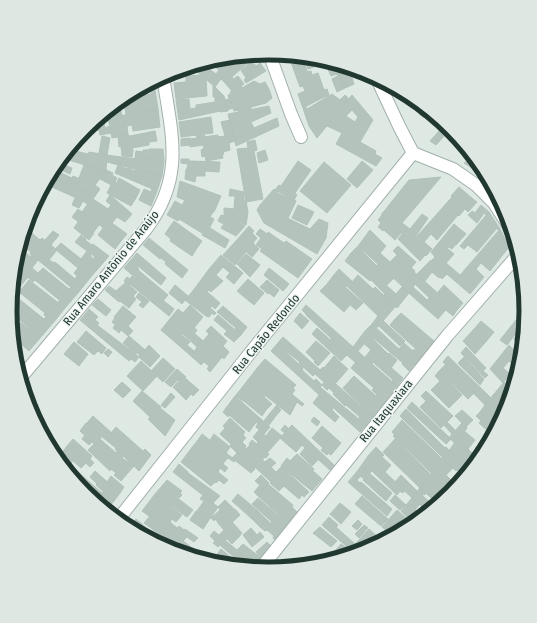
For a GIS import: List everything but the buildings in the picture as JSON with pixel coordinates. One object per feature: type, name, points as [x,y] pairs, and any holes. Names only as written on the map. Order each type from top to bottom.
[{"type":"street","points":[[272,60],[301,137]]},
{"type":"street","name":"Rua Amaro Antônio de Araújo","points":[[25,372],[146,229],[157,215],[163,204],[171,176],[173,159],[171,131],[164,83]]},
{"type":"street","points":[[380,86],[399,126],[414,153],[452,169],[476,185],[494,204],[500,213]]},
{"type":"street","name":"Rua Capão Redondo","points":[[121,515],[250,353],[414,153]]},
{"type":"street","name":"Rua Itaquaxiara","points":[[265,563],[447,336],[514,259]]}]
